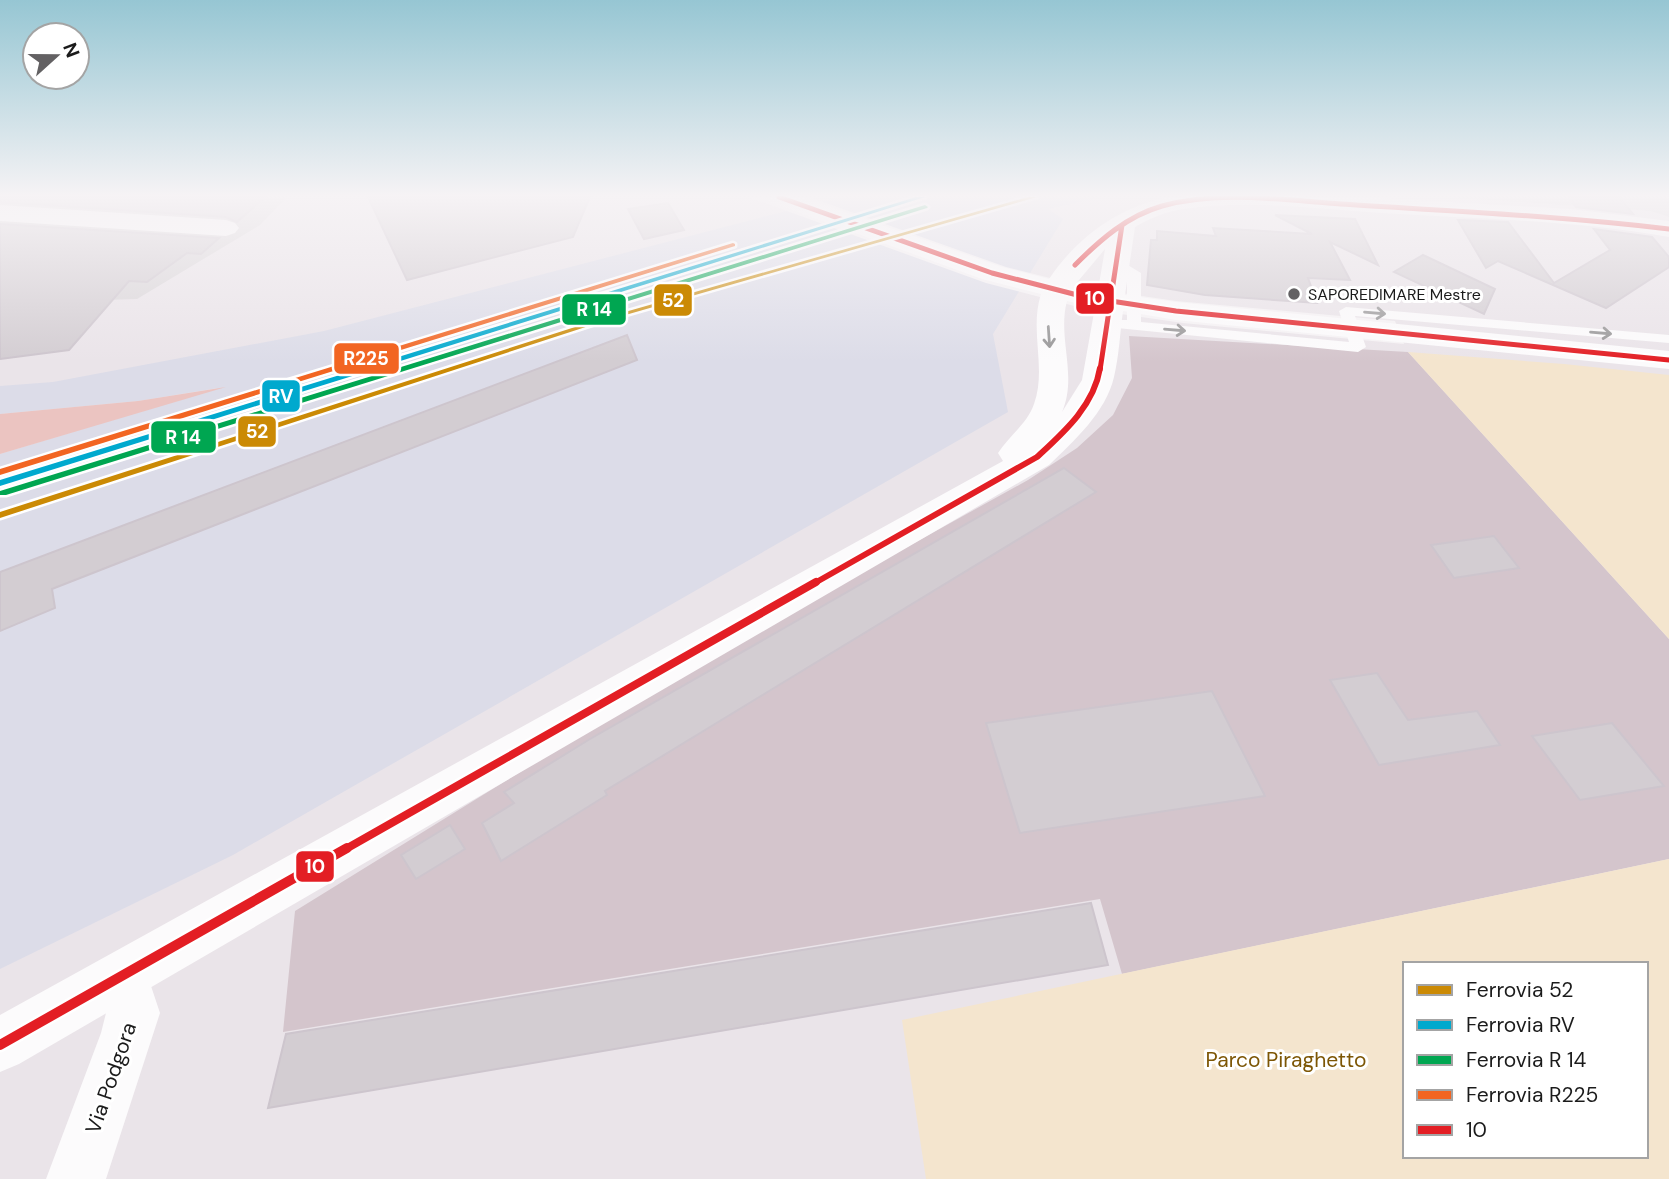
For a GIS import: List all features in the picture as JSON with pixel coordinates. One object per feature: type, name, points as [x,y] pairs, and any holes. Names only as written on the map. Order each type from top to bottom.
[{"type":"street","points":[[933,252],[992,273],[1085,298],[1177,311],[1669,360]]},
{"type":"street","points":[[976,491],[1000,470],[1041,423],[1052,396],[1049,306],[1065,277],[1088,252]]},
{"type":"street","points":[[0,1045],[1037,457],[1064,432],[1085,406],[1098,380],[1120,324],[1118,252]]},
{"type":"street","name":"Via Podgora","points":[[76,1179],[133,1013],[124,977]]},
{"type":"lane","points":[[1120,324],[1359,348],[1346,311],[1669,339]]},
{"type":"shaded area","points":[[0,252],[215,252],[137,299],[0,303]]},
{"type":"shaded area","points":[[628,252],[1043,252],[993,334],[1008,412],[233,855],[0,969],[0,454],[218,388],[138,401],[0,414],[0,386],[53,382],[324,331]]},
{"type":"shaded area","points":[[1129,336],[1408,352],[1669,639],[1669,859],[1122,974],[1100,899],[283,1032],[295,911],[685,670],[1028,480],[1077,448],[1113,415],[1132,378]]},
{"type":"shaded area","points":[[226,387],[0,454],[0,414],[138,401]]},
{"type":"green space","points":[[1408,352],[1669,375],[1669,639]]},
{"type":"green space","name":"Parco Piraghetto","points":[[1669,859],[1669,1179],[926,1179],[902,1020]]},
{"type":"pier","points":[[900,252],[964,252],[1006,267],[1094,289],[1176,301],[1395,321],[1404,344],[1183,323],[1086,309],[986,283]]},
{"type":"building","points":[[0,252],[203,252],[187,253],[147,282],[129,281],[69,350],[0,359]]},
{"type":"building","points":[[394,252],[515,252],[407,280]]},
{"type":"building","points":[[1150,252],[1335,252],[1350,280],[1308,278],[1317,303],[1205,295],[1147,285]]},
{"type":"building","points":[[1351,252],[1372,252],[1378,265]]},
{"type":"building","points":[[1477,252],[1531,252],[1554,283],[1607,252],[1665,252],[1669,257],[1669,267],[1606,308],[1498,261],[1486,268]]},
{"type":"building","points":[[1423,255],[1495,289],[1484,314],[1394,272]]},
{"type":"building","points":[[627,335],[637,360],[52,589],[55,608],[0,631],[0,572]]},
{"type":"building","points":[[1064,468],[1096,492],[605,791],[607,795],[501,861],[482,823],[514,803],[504,792],[590,739]]},
{"type":"building","points":[[1494,536],[1519,568],[1454,578],[1431,545]]},
{"type":"building","points":[[1377,673],[1408,720],[1477,711],[1500,745],[1379,765],[1330,680]]},
{"type":"building","points":[[1212,691],[1265,796],[1020,833],[986,723]]},
{"type":"building","points":[[1612,723],[1664,786],[1580,800],[1532,736]]},
{"type":"building","points":[[450,825],[465,849],[416,879],[401,855]]},
{"type":"building","points":[[1091,903],[1108,965],[268,1108],[286,1034]]},
{"type":"rail line","name":"R225","points":[[0,472],[710,252]]},
{"type":"rail line","name":"RV","points":[[0,483],[745,252]]},
{"type":"rail line","name":"52","points":[[0,515],[599,321],[841,252]]},
{"type":"transit line","points":[[3,493],[780,252]]},
{"type":"transit line","name":"10","points":[[933,252],[992,273],[1085,297],[1176,311],[1669,360]]},
{"type":"transit line","name":"10","points":[[1075,265],[1089,252]]},
{"type":"transit line","name":"10","points":[[0,1045],[1037,457],[1064,432],[1085,406],[1098,380],[1118,252]]},
{"type":"place","name":"SAPOREDIMARE Mestre","points":[[1294,294]]}]
